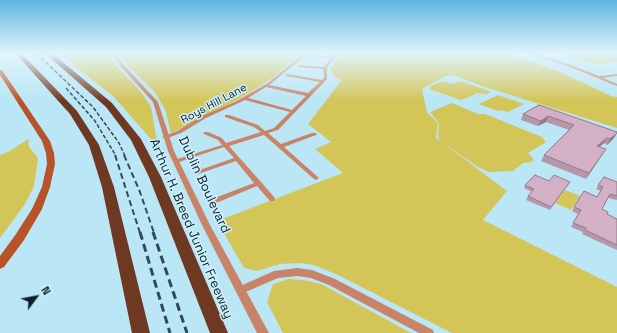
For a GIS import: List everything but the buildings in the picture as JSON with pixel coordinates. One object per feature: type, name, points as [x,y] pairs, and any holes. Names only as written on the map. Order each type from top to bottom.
[{"type":"highway","points":[[33,70],[74,113],[94,146],[108,187],[141,333]]},
{"type":"highway","name":"Arthur H. Breed Junior Freeway","points":[[68,70],[109,105],[136,139],[155,177],[219,333]]},
{"type":"main road","points":[[0,71],[46,141],[51,160],[46,187],[37,209],[20,237],[0,264]]},
{"type":"street","name":"Dublin Boulevard","points":[[125,70],[155,102],[166,137],[176,161],[206,225],[263,333]]},
{"type":"street","name":"Roys Hill Lane","points":[[166,137],[179,132],[204,117],[245,99],[266,86],[287,70]]},
{"type":"street","points":[[176,161],[276,129],[326,78],[325,70]]},
{"type":"street","points":[[578,70],[617,85]]},
{"type":"street","points":[[600,77],[617,74]]},
{"type":"street","points":[[287,76],[323,81]]},
{"type":"street","points":[[266,86],[310,95]]},
{"type":"street","points":[[245,99],[293,112]]},
{"type":"street","points":[[227,116],[256,126],[266,133],[316,178]]},
{"type":"street","points":[[206,133],[220,139],[272,199]]},
{"type":"street","points":[[280,146],[314,134]]},
{"type":"street","points":[[196,173],[237,159]]},
{"type":"street","points":[[214,201],[259,183]]},
{"type":"street","points":[[241,290],[277,274],[296,272],[312,274],[332,282],[429,333]]},
{"type":"shaded area","points":[[80,70],[120,70],[141,92],[151,107],[158,147],[114,97]]},
{"type":"shaded area","points":[[132,70],[282,70],[271,79],[239,99],[171,133],[165,109],[155,92]]},
{"type":"shaded area","points":[[330,70],[554,70],[611,96],[617,97],[617,128],[485,87],[453,75],[445,76],[422,89],[427,112],[438,123],[436,138],[440,141],[438,136],[439,123],[430,112],[452,103],[478,114],[485,114],[542,137],[546,142],[528,153],[534,160],[531,162],[523,163],[513,171],[489,172],[478,167],[442,142],[507,191],[483,220],[617,287],[617,333],[452,333],[338,275],[314,265],[299,263],[280,264],[257,271],[244,268],[217,221],[343,173],[315,149],[331,142],[308,124],[342,80],[334,76]]},
{"type":"shaded area","points":[[443,81],[451,84],[461,81],[491,92],[486,94],[475,93],[476,94],[461,100],[429,89],[432,85]]},
{"type":"shaded area","points":[[498,95],[524,104],[508,112],[501,110],[498,111],[479,104]]},
{"type":"shaded area","points":[[28,139],[29,147],[38,158],[34,186],[25,204],[0,238],[0,155],[10,151]]},
{"type":"shaded area","points":[[565,190],[580,196],[571,210],[555,203]]},
{"type":"shaded area","points":[[288,279],[303,280],[321,284],[411,333],[283,333],[267,302],[273,284]]},
{"type":"railway","points":[[53,70],[93,107],[119,143],[125,156]]},
{"type":"railway","points":[[66,88],[95,121],[116,156]]},
{"type":"railway","points":[[115,155],[140,233]]},
{"type":"railway","points":[[124,155],[140,192],[154,233]]},
{"type":"railway","points":[[140,232],[170,333]]},
{"type":"railway","points":[[153,232],[187,333]]}]
